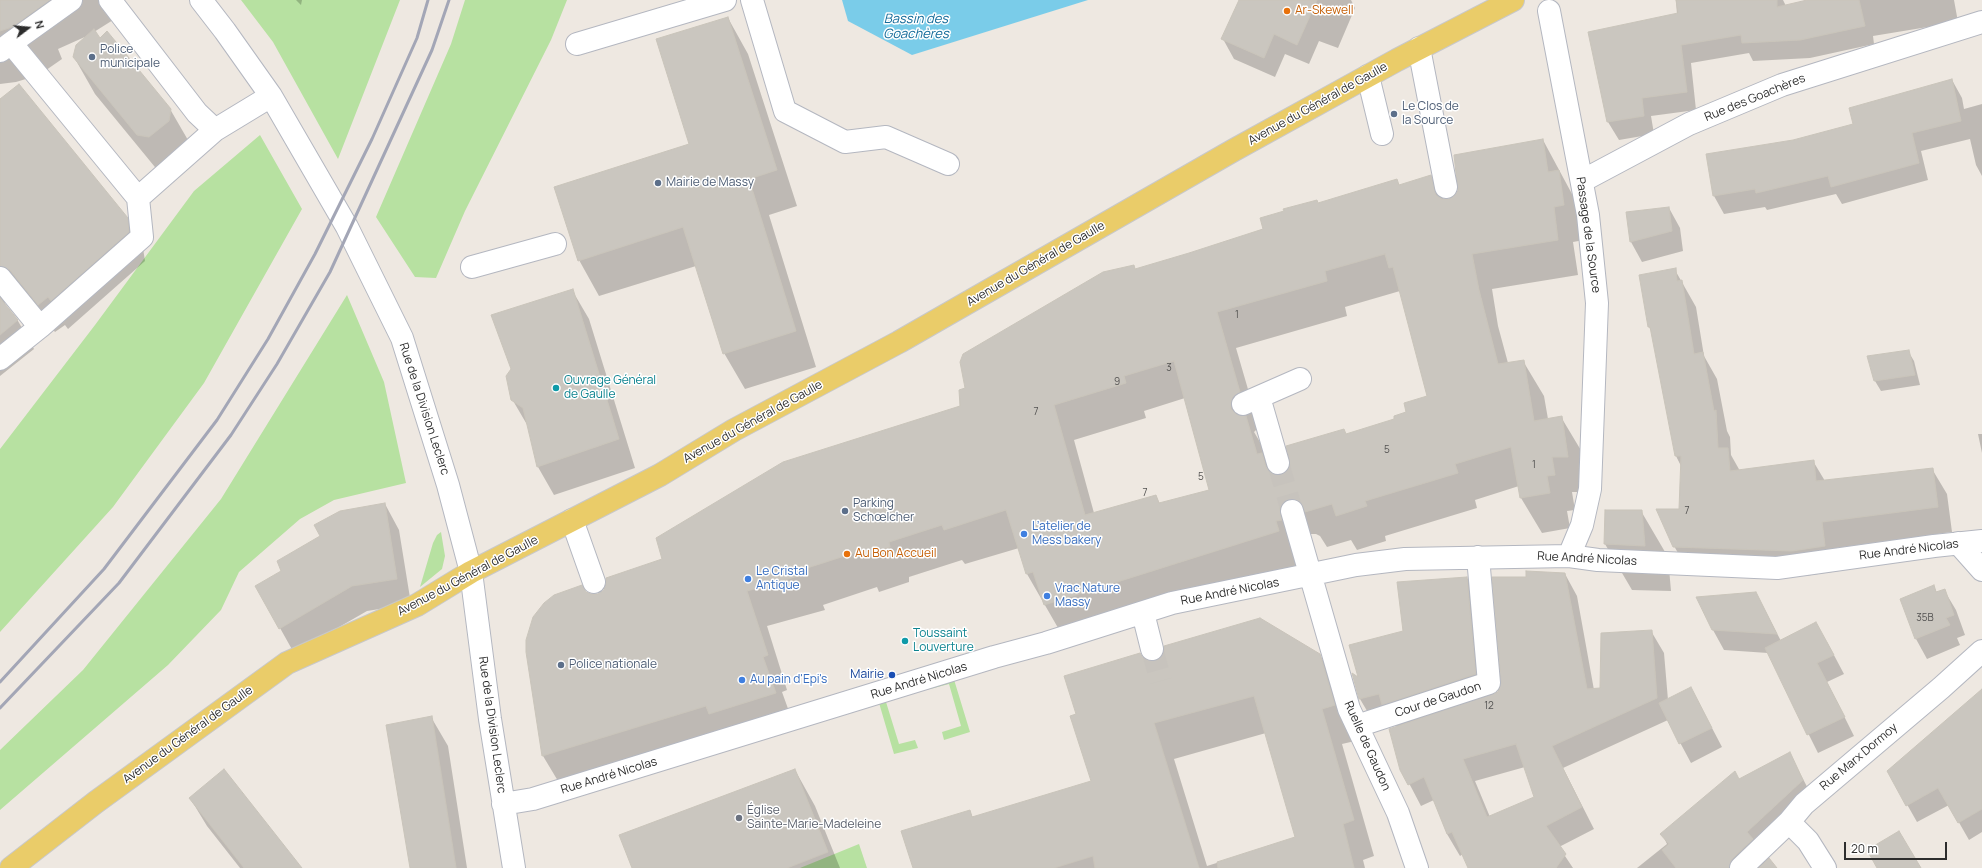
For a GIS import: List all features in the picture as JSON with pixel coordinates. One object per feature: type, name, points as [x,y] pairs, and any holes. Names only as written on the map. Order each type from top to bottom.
[{"type":"main road","name":"Avenue du Général de Gaulle","points":[[11,868],[96,802],[287,663],[417,605],[471,572],[660,475],[734,430],[899,342],[1234,150],[1419,48],[1513,0]]},
{"type":"street","points":[[110,0],[197,113],[215,130]]},
{"type":"street","name":"Rue de la Division Leclerc","points":[[201,0],[271,96],[316,171],[347,227],[402,338],[448,485],[471,572],[503,804],[514,868]]},
{"type":"street","points":[[577,44],[725,0]]},
{"type":"street","points":[[752,0],[785,111],[845,142],[886,137],[948,164]]},
{"type":"street","points":[[34,9],[69,1]]},
{"type":"street","points":[[0,359],[40,327],[142,237],[138,198],[6,47],[69,1]]},
{"type":"street","name":"Passage de la Source","points":[[1549,11],[1582,181],[1595,268],[1597,303],[1590,489],[1582,525],[1569,556]]},
{"type":"street","name":"Rue des Goachères","points":[[1582,181],[1689,124],[1782,85],[1982,22]]},
{"type":"street","points":[[1419,48],[1446,187]]},
{"type":"street","points":[[1368,76],[1382,134]]},
{"type":"street","points":[[138,198],[215,130],[271,96]]},
{"type":"street","points":[[472,267],[555,244]]},
{"type":"street","points":[[0,278],[40,327]]},
{"type":"street","points":[[1278,463],[1251,400],[1300,378]]},
{"type":"street","name":"Ruelle de Gaudon","points":[[1292,512],[1349,709],[1398,813],[1417,868]]},
{"type":"street","points":[[572,520],[594,582]]},
{"type":"street","name":"Rue André Nicolas","points":[[503,804],[533,799],[1172,603],[1310,576],[1356,565],[1405,559],[1569,556],[1598,560],[1777,568],[1982,541]]},
{"type":"street","points":[[1958,543],[1982,570]]},
{"type":"street","name":"Cour de Gaudon","points":[[1357,726],[1489,683],[1478,557]]},
{"type":"street","points":[[1143,613],[1152,649]]},
{"type":"street","name":"Rue Marx Dormoy","points":[[1741,868],[1789,822],[1804,804],[1941,688],[1982,651]]},
{"type":"street","points":[[1789,822],[1808,841],[1826,868]]},
{"type":"green space","points":[[241,0],[400,0],[338,159],[273,42]]},
{"type":"green space","points":[[465,0],[567,0],[551,40],[465,211],[436,278],[415,277],[376,217],[451,44]]},
{"type":"green space","points":[[260,135],[302,209],[204,383],[113,507],[0,632],[0,449],[95,325],[194,191]]},
{"type":"green space","points":[[347,295],[384,382],[406,483],[334,500],[300,519],[239,572],[221,610],[168,665],[0,810],[0,750],[83,670],[221,499]]},
{"type":"green space","points":[[441,532],[445,556],[442,569],[420,587],[433,543],[437,535]]},
{"type":"green space","points":[[952,673],[970,732],[944,740],[942,732],[961,726],[949,684],[930,689],[929,680]]},
{"type":"green space","points":[[877,696],[886,702],[899,744],[915,740],[918,748],[894,754]]},
{"type":"green space","points":[[859,844],[867,868],[800,868]]},
{"type":"water","name":"Bassin des Goachères","points":[[842,0],[1088,0],[912,55],[848,21]]},
{"type":"building","points":[[0,0],[50,0],[12,27],[0,31]]},
{"type":"building","points":[[1239,0],[1317,0],[1297,45],[1274,34],[1264,58],[1221,39]]},
{"type":"building","points":[[1676,0],[1777,0],[1777,7],[1807,0],[1859,0],[1865,26],[1800,40],[1742,43],[1741,35],[1681,45],[1687,92],[1642,98],[1644,116],[1607,122],[1588,32],[1678,13]]},
{"type":"building","name":"Mairie de Massy","points":[[728,17],[777,170],[749,179],[796,331],[723,354],[683,227],[578,261],[554,187],[689,144],[656,39]]},
{"type":"building","points":[[94,29],[100,38],[107,31],[171,109],[169,121],[149,137],[137,135],[73,57],[76,45]]},
{"type":"building","points":[[1952,79],[1961,121],[1912,133],[1919,163],[1831,187],[1828,176],[1756,193],[1755,189],[1713,196],[1706,154],[1793,140],[1853,124],[1849,108]]},
{"type":"building","points":[[19,84],[128,218],[129,232],[51,301],[48,297],[38,305],[10,270],[0,266],[0,99]]},
{"type":"building","points":[[1543,139],[1548,172],[1559,170],[1564,205],[1554,207],[1558,240],[1472,254],[1479,290],[1498,364],[1524,360],[1534,421],[1562,416],[1568,457],[1552,457],[1555,475],[1547,476],[1550,493],[1520,498],[1511,447],[1455,464],[1458,473],[1365,501],[1367,506],[1336,516],[1332,504],[1305,512],[1300,502],[1295,499],[1288,499],[1280,508],[1282,520],[1276,521],[1279,531],[1044,605],[1033,572],[1026,574],[1006,510],[944,530],[942,525],[889,542],[890,547],[858,557],[857,552],[804,569],[805,574],[747,591],[768,655],[763,657],[776,693],[709,714],[706,706],[542,756],[526,652],[526,640],[533,617],[544,603],[554,595],[582,585],[586,592],[598,594],[604,590],[606,578],[662,559],[656,538],[783,462],[960,406],[959,390],[965,388],[960,362],[963,354],[1103,272],[1134,265],[1135,269],[1189,253],[1263,229],[1260,218],[1284,211],[1283,209],[1317,200],[1318,203],[1397,179],[1399,185],[1431,175],[1436,195],[1442,199],[1449,199],[1458,191],[1454,155]],"holes":[[[1385,254],[1389,268],[1393,267],[1427,396],[1404,403],[1406,412],[1394,416],[1394,419],[1346,434],[1344,429],[1286,446],[1290,466],[1282,475],[1275,475],[1266,467],[1262,453],[1257,454],[1246,416],[1236,414],[1231,409],[1233,397],[1240,392],[1217,312],[1327,281],[1325,271]],[[1174,361],[1209,490],[1159,503],[1156,495],[1085,515],[1054,405],[1126,383],[1124,376]]]},
{"type":"building","points":[[1669,207],[1672,231],[1630,242],[1626,212]]},
{"type":"building","points":[[1676,268],[1677,281],[1682,280],[1694,354],[1703,352],[1714,411],[1716,410],[1718,448],[1728,448],[1730,471],[1814,460],[1816,481],[1933,468],[1938,507],[1822,522],[1825,546],[1792,551],[1673,547],[1656,509],[1679,509],[1681,456],[1675,456],[1650,327],[1648,327],[1639,275]]},
{"type":"building","name":"Ouvrage Général de Gaulle","points":[[573,289],[619,439],[537,467],[523,408],[511,400],[506,376],[511,369],[491,315]]},
{"type":"building","points":[[0,298],[18,320],[0,335]]},
{"type":"building","points":[[1909,350],[1915,375],[1874,381],[1867,356]]},
{"type":"building","points":[[385,503],[397,579],[352,586],[279,629],[255,586],[281,571],[277,561],[320,536],[314,525],[340,511]]},
{"type":"building","points":[[1605,510],[1642,510],[1645,546],[1604,544]]},
{"type":"building","points":[[1526,571],[1565,573],[1587,689],[1600,688],[1601,633],[1652,630],[1657,698],[1552,746],[1582,807],[1546,826],[1566,854],[1556,868],[1468,868],[1452,832],[1447,834],[1424,777],[1408,785],[1400,770],[1389,729],[1498,692],[1501,682],[1492,577],[1526,577]],"holes":[[[1516,744],[1534,797],[1487,817],[1463,759]]]},
{"type":"building","points":[[1467,577],[1476,674],[1382,705],[1379,694],[1359,699],[1352,673],[1358,677],[1349,645],[1403,631],[1397,582]]},
{"type":"building","points":[[1934,585],[1936,592],[1945,589],[1954,615],[1946,618],[1950,625],[1915,639],[1900,599]]},
{"type":"building","points":[[1756,592],[1777,634],[1712,630],[1696,597]]},
{"type":"building","points":[[1260,618],[1320,654],[1335,705],[1322,709],[1354,820],[1343,824],[1354,868],[1218,868],[1217,862],[1295,837],[1254,696],[1154,723],[1199,868],[1095,868],[1093,856],[1054,868],[913,868],[901,831],[970,810],[972,817],[1091,781],[1070,716],[1076,714],[1064,676],[1140,653],[1143,658],[1148,661],[1155,661],[1161,658],[1164,653],[1164,646]]},
{"type":"building","points":[[1816,622],[1834,655],[1817,663],[1845,717],[1807,735],[1765,648]]},
{"type":"building","points":[[1691,687],[1712,728],[1679,744],[1659,703]]},
{"type":"building","points":[[1982,689],[1982,809],[1958,823],[1938,788],[1906,806],[1887,771]]},
{"type":"building","points":[[432,716],[456,868],[410,868],[386,725]]},
{"type":"building","points":[[1790,752],[1803,780],[1747,832],[1753,839],[1732,859],[1729,868],[1676,868],[1662,850],[1669,844],[1660,834],[1735,771],[1739,779]]},
{"type":"building","points":[[224,769],[302,868],[244,868],[189,798]]},
{"type":"building","name":"Église Sainte-Marie-Madeleine","points":[[795,769],[828,852],[787,868],[632,868],[619,835]]},
{"type":"building","points":[[1899,831],[1921,868],[1877,868],[1867,850]]},
{"type":"building","points":[[1769,858],[1777,868],[1759,868]]},
{"type":"tunnel","points":[[1278,463],[1292,511]]},
{"type":"tunnel","points":[[1152,649],[1161,681]]},
{"type":"railway","points":[[0,682],[104,569],[217,420],[268,339],[315,254],[372,139],[417,38],[428,0]]},
{"type":"railway","points":[[0,708],[119,583],[231,435],[277,364],[330,272],[432,50],[449,0]]},
{"type":"place","name":"Ar-Skewell","points":[[1287,11]]},
{"type":"place","name":"Police municipale","points":[[92,57]]},
{"type":"place","name":"Le Clos de la Source","points":[[1394,114]]},
{"type":"place","name":"Mairie de Massy","points":[[658,183]]},
{"type":"place","name":"Ouvrage Général de Gaulle","points":[[556,388]]},
{"type":"place","name":"Parking Schœlcher","points":[[845,511]]},
{"type":"place","name":"L’atelier de Mess bakery","points":[[1024,534]]},
{"type":"place","name":"Au Bon Accueil","points":[[847,554]]},
{"type":"place","name":"Le Cristal Antique","points":[[748,579]]},
{"type":"place","name":"Vrac Nature Massy","points":[[1047,596]]},
{"type":"place","name":"Toussaint Louverture","points":[[905,641]]},
{"type":"place","name":"Police nationale","points":[[561,665]]},
{"type":"place","name":"Mairie","points":[[892,675]]},
{"type":"place","name":"Au pain d'Epi's","points":[[742,680]]},
{"type":"place","name":"Église Sainte-Marie-Madeleine","points":[[739,818]]}]
